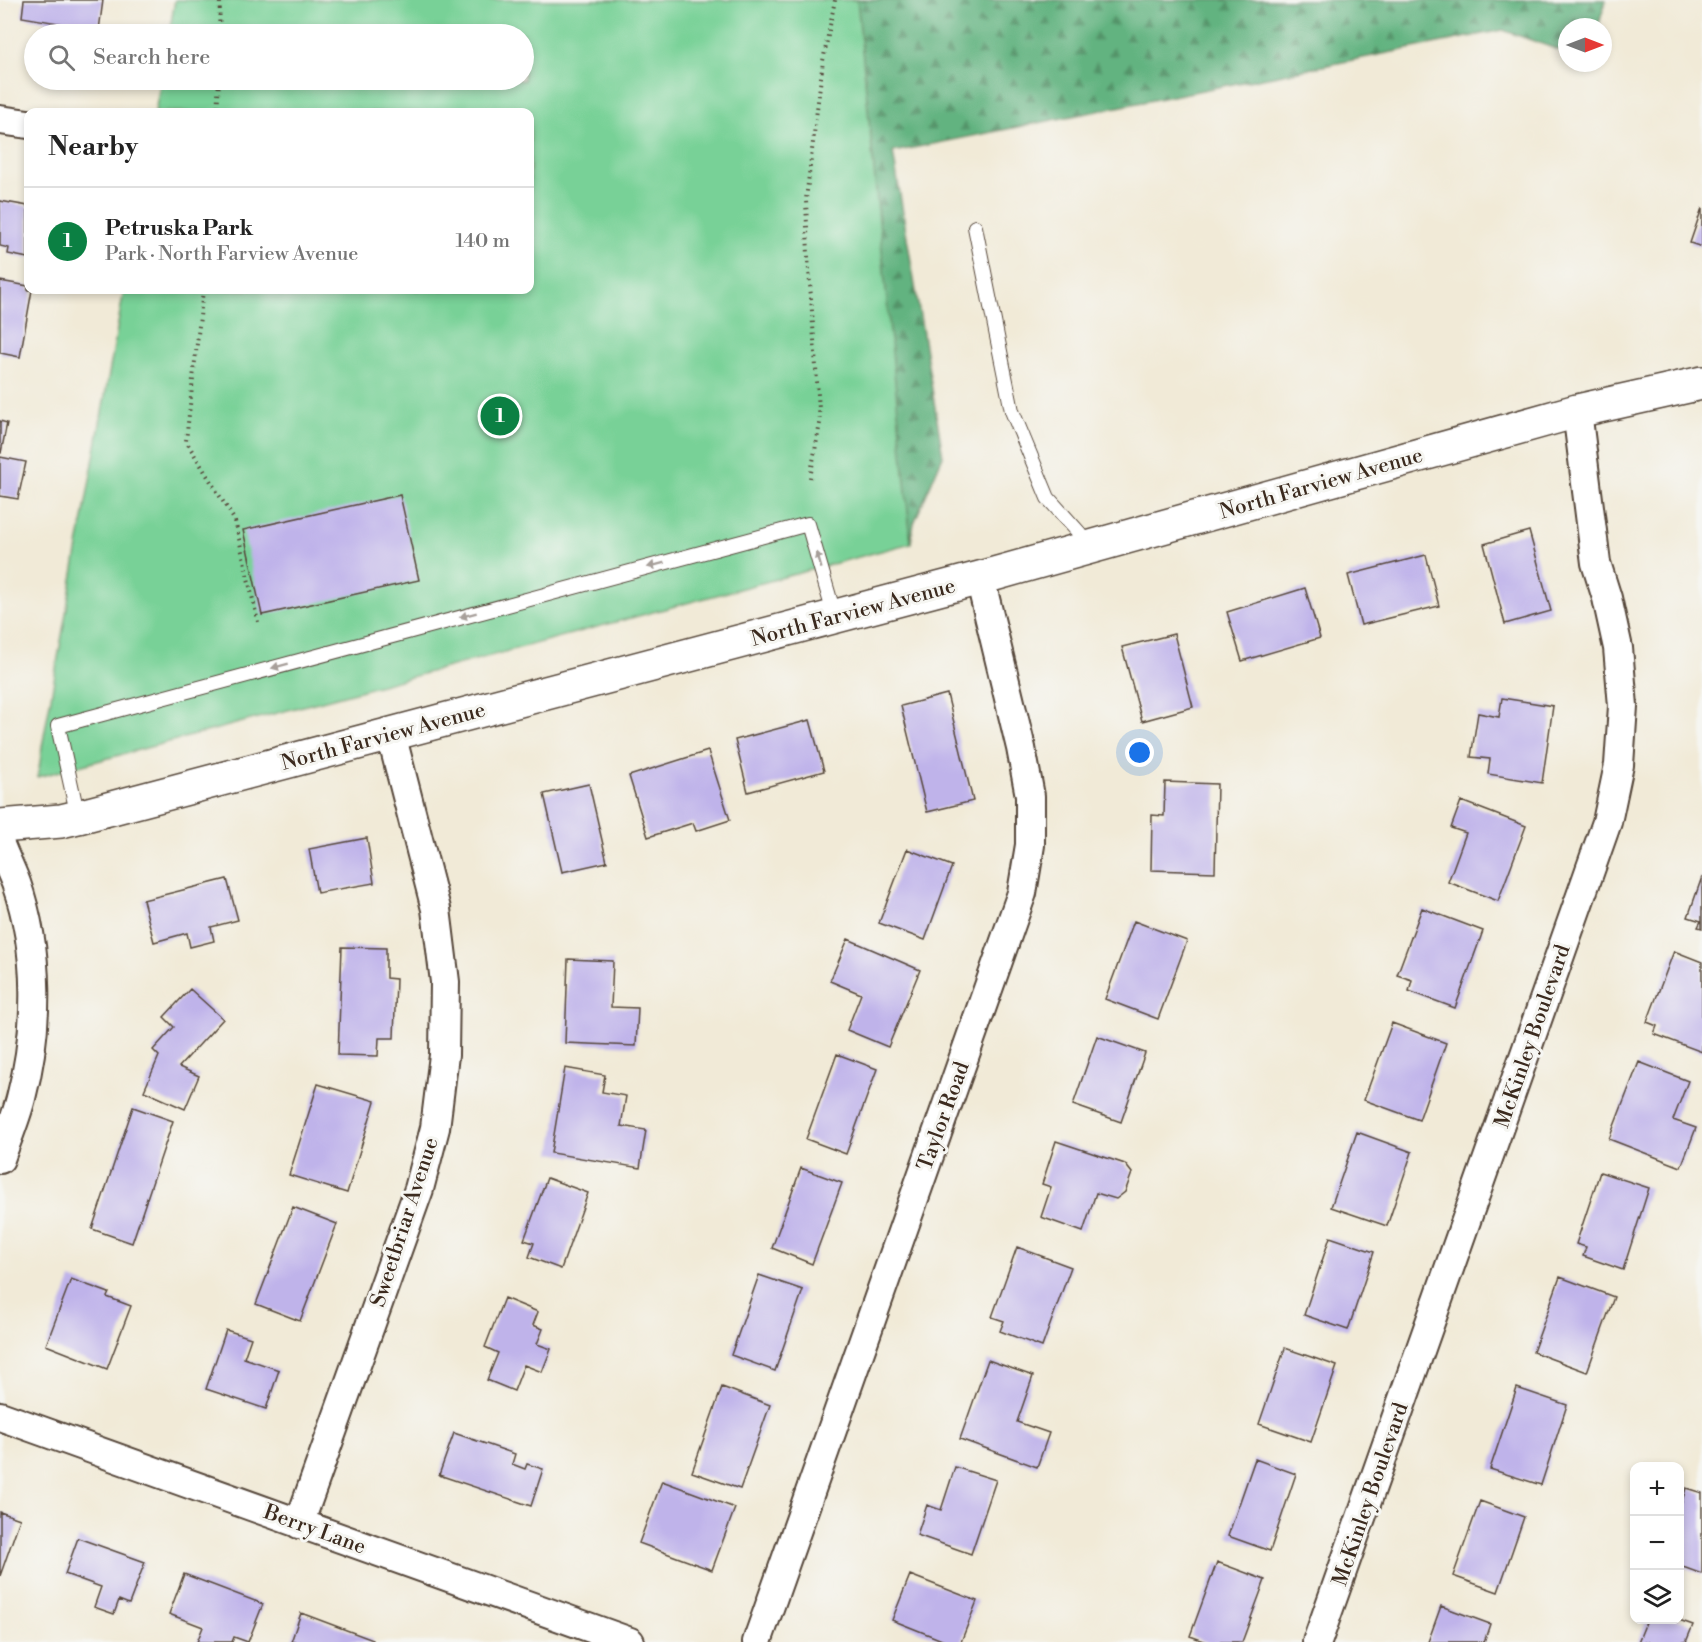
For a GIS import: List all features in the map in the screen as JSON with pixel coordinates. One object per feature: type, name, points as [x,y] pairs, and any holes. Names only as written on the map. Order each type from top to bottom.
[{"type":"street","points":[[0,120],[24,123]]},
{"type":"street","name":"North Farview Avenue","points":[[0,826],[61,821],[78,817],[980,578],[1577,411],[1702,383]]},
{"type":"street","name":"McKinley Boulevard","points":[[1317,1642],[1608,822],[1619,765],[1623,706],[1618,648],[1608,598],[1596,562],[1577,411]]},
{"type":"street","name":"Taylor Road","points":[[757,1642],[1022,893],[1030,845],[1030,796],[1021,748],[980,578]]},
{"type":"street","name":"Sweetbriar Avenue","points":[[299,1524],[419,1189],[435,1128],[444,1055],[445,982],[436,909],[391,734]]},
{"type":"street","points":[[0,845],[17,885],[29,936],[34,988],[32,1047],[21,1099],[0,1159]]},
{"type":"street","name":"Berry Lane","points":[[0,1416],[630,1642]]},
{"type":"lane","points":[[975,227],[1012,411],[1048,498],[1091,547]]},
{"type":"lane","points":[[78,817],[58,726],[808,524],[835,617]]},
{"type":"path","points":[[219,0],[219,24]]},
{"type":"path","points":[[810,478],[820,423],[806,199],[823,61],[835,0]]},
{"type":"path","points":[[217,108],[218,90]]},
{"type":"path","points":[[203,294],[186,441],[235,521],[258,622]]},
{"type":"green space","points":[[175,0],[857,0],[911,543],[38,777],[123,294],[534,294],[534,108],[156,108],[159,90],[534,90],[534,24],[171,24]]},
{"type":"green space","points":[[857,0],[1606,0],[1601,18],[1558,18],[1558,50],[1503,30],[893,152],[943,456],[914,523],[911,543]]},
{"type":"building","points":[[24,0],[103,0],[100,24],[63,24],[22,17]]},
{"type":"building","points":[[0,201],[24,205],[24,257],[8,254],[9,248],[0,246]]},
{"type":"building","points":[[1702,208],[1702,247],[1690,243]]},
{"type":"building","points":[[0,281],[24,285],[24,294],[31,294],[20,357],[0,353]]},
{"type":"building","points":[[0,421],[7,423],[1,453],[0,453]]},
{"type":"building","points":[[0,457],[26,462],[18,499],[0,496]]},
{"type":"building","points":[[400,495],[419,580],[262,615],[243,530]]},
{"type":"building","points":[[1529,531],[1551,611],[1505,624],[1484,544]]},
{"type":"building","points":[[1426,555],[1439,606],[1361,625],[1348,575]]},
{"type":"building","points":[[1305,588],[1320,638],[1242,661],[1227,612]]},
{"type":"building","points":[[1174,634],[1193,707],[1142,721],[1122,647]]},
{"type":"building","points":[[947,694],[973,801],[927,812],[901,706]]},
{"type":"building","points":[[1502,698],[1553,706],[1542,783],[1488,774],[1490,759],[1471,757],[1478,713],[1499,717]]},
{"type":"building","points":[[810,720],[824,771],[748,792],[735,740]]},
{"type":"building","points":[[708,751],[730,820],[696,831],[693,823],[648,837],[629,776]]},
{"type":"building","points":[[1165,782],[1217,784],[1215,872],[1151,870],[1152,815],[1164,816]]},
{"type":"building","points":[[589,784],[607,862],[562,872],[544,794]]},
{"type":"building","points":[[1461,801],[1526,826],[1498,901],[1448,882],[1466,833],[1451,828]]},
{"type":"building","points":[[367,838],[374,883],[317,893],[309,849]]},
{"type":"building","points":[[907,849],[952,866],[925,940],[879,923]]},
{"type":"building","points":[[1702,877],[1702,928],[1698,927],[1701,921],[1688,917]]},
{"type":"building","points":[[227,879],[238,920],[211,927],[214,941],[190,947],[187,933],[154,942],[143,900]]},
{"type":"building","points":[[1422,908],[1483,931],[1455,1008],[1409,991],[1412,980],[1397,975]]},
{"type":"building","points":[[1134,921],[1187,941],[1158,1019],[1105,999]]},
{"type":"building","points":[[848,939],[920,970],[888,1047],[847,1030],[861,994],[830,981]]},
{"type":"building","points":[[342,947],[386,948],[386,978],[396,979],[394,1038],[379,1038],[378,1056],[338,1055]]},
{"type":"building","points":[[1674,951],[1702,962],[1702,1052],[1654,1034],[1657,1026],[1647,1022]]},
{"type":"building","points":[[568,959],[613,961],[611,1007],[638,1008],[636,1046],[565,1043]]},
{"type":"building","points":[[190,989],[223,1019],[179,1067],[199,1076],[185,1109],[144,1091],[159,1056],[153,1050],[174,1027],[164,1017]]},
{"type":"building","points":[[1392,1023],[1446,1043],[1419,1120],[1364,1100]]},
{"type":"building","points":[[1097,1036],[1145,1053],[1121,1122],[1073,1105]]},
{"type":"building","points":[[837,1054],[877,1069],[846,1154],[806,1139]]},
{"type":"building","points":[[1639,1062],[1688,1081],[1673,1120],[1696,1128],[1681,1167],[1609,1139]]},
{"type":"building","points":[[565,1068],[605,1075],[602,1092],[626,1096],[621,1126],[646,1130],[640,1168],[551,1153]]},
{"type":"building","points":[[318,1084],[375,1101],[347,1193],[289,1175]]},
{"type":"building","points":[[133,1107],[173,1121],[132,1243],[92,1229]]},
{"type":"building","points":[[1357,1132],[1412,1152],[1387,1226],[1331,1207]]},
{"type":"building","points":[[1056,1141],[1125,1164],[1132,1173],[1125,1192],[1116,1199],[1096,1193],[1083,1232],[1041,1217],[1051,1187],[1042,1184]]},
{"type":"building","points":[[801,1168],[842,1183],[812,1264],[772,1248]]},
{"type":"building","points":[[1600,1172],[1649,1188],[1623,1270],[1583,1256],[1586,1247],[1576,1244]]},
{"type":"building","points":[[547,1178],[588,1193],[561,1269],[529,1257],[534,1243],[524,1240]]},
{"type":"building","points":[[293,1207],[337,1224],[300,1321],[256,1304]]},
{"type":"building","points":[[1330,1237],[1374,1252],[1348,1330],[1304,1315]]},
{"type":"building","points":[[1017,1247],[1071,1267],[1042,1347],[1000,1331],[1004,1321],[992,1317]]},
{"type":"building","points":[[759,1275],[803,1290],[775,1371],[731,1355]]},
{"type":"building","points":[[1560,1277],[1614,1297],[1587,1372],[1533,1352]]},
{"type":"building","points":[[71,1279],[109,1293],[107,1297],[131,1306],[107,1369],[46,1345]]},
{"type":"building","points":[[504,1298],[538,1312],[533,1325],[543,1329],[537,1344],[551,1349],[542,1372],[524,1365],[514,1391],[487,1380],[498,1353],[485,1347]]},
{"type":"building","points":[[226,1330],[251,1338],[244,1358],[279,1370],[266,1409],[206,1389]]},
{"type":"building","points":[[1285,1348],[1337,1366],[1311,1442],[1259,1424]]},
{"type":"building","points":[[988,1360],[1033,1376],[1017,1422],[1049,1433],[1037,1467],[960,1439]]},
{"type":"building","points":[[722,1387],[770,1405],[740,1489],[692,1472]]},
{"type":"building","points":[[1517,1388],[1567,1405],[1541,1485],[1490,1469]]},
{"type":"building","points":[[454,1433],[515,1454],[512,1464],[525,1469],[527,1464],[543,1469],[531,1506],[439,1475]]},
{"type":"building","points":[[1255,1459],[1296,1474],[1270,1551],[1228,1536]]},
{"type":"building","points":[[955,1467],[996,1480],[971,1554],[917,1535],[927,1505],[941,1510]]},
{"type":"building","points":[[662,1481],[735,1508],[712,1570],[639,1543]]},
{"type":"building","points":[[1686,1488],[1702,1493],[1702,1574],[1684,1567],[1684,1495]]},
{"type":"building","points":[[1480,1501],[1524,1517],[1498,1592],[1453,1576]]},
{"type":"building","points":[[0,1512],[20,1519],[0,1576]]},
{"type":"building","points":[[78,1538],[145,1562],[129,1604],[119,1600],[114,1614],[94,1607],[101,1587],[65,1574]]},
{"type":"building","points":[[1217,1562],[1265,1580],[1242,1642],[1207,1642],[1190,1636]]},
{"type":"building","points":[[184,1574],[263,1604],[248,1642],[234,1637],[232,1642],[197,1642],[203,1627],[169,1614]]},
{"type":"building","points":[[910,1575],[977,1601],[961,1642],[947,1642],[892,1620]]},
{"type":"building","points":[[1441,1606],[1490,1624],[1484,1642],[1428,1642]]},
{"type":"building","points":[[301,1613],[373,1640],[373,1642],[291,1642]]},
{"type":"building","points":[[1684,1622],[1693,1625],[1686,1642],[1638,1642],[1645,1624],[1684,1624]]},
{"type":"place","name":"Petruska Park","points":[[500,416]]}]
